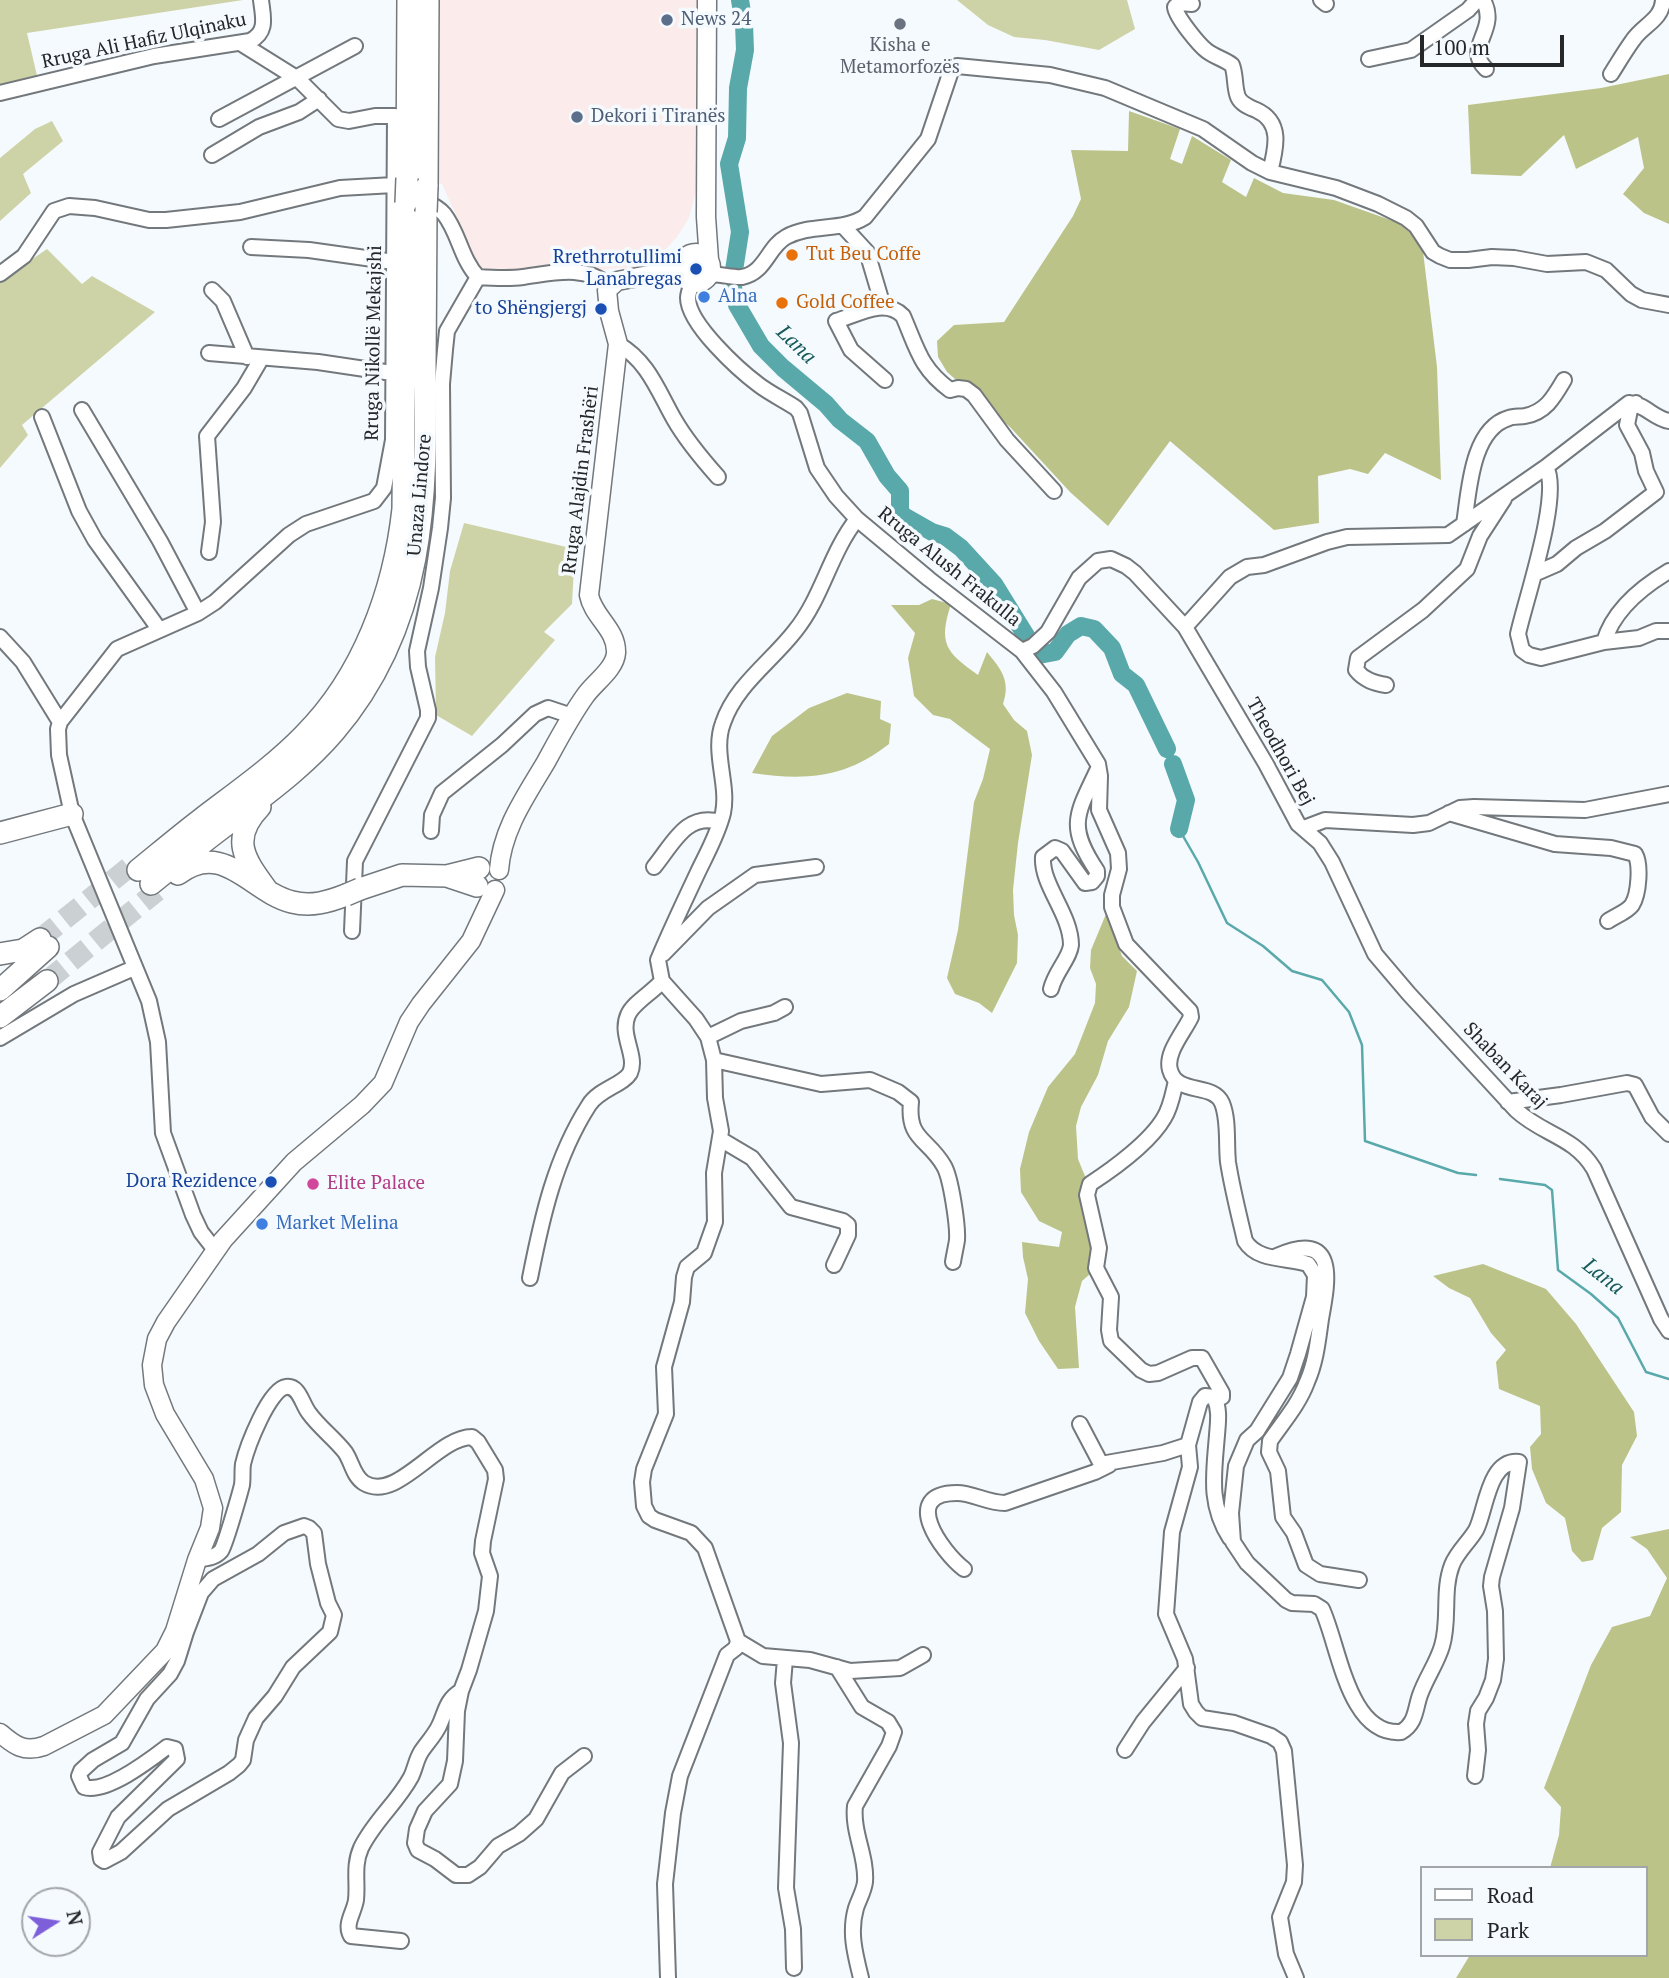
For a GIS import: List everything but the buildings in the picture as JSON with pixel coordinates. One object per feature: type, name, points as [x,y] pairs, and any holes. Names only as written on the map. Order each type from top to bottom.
[{"type":"highway","name":"Unaza Lindore","points":[[145,878],[274,788],[334,732],[368,684],[397,625],[409,592],[420,534],[426,443],[426,212],[409,183],[408,0]]},
{"type":"highway","name":"Unaza Lindore","points":[[145,878],[162,850],[247,784],[310,729],[353,671],[376,622],[399,548],[403,509],[406,203],[428,0]]},
{"type":"highway","points":[[267,890],[250,867],[244,853],[243,837],[247,821],[324,747],[361,702],[397,633],[408,604],[409,592]]},
{"type":"highway","points":[[0,833],[72,814]]},
{"type":"highway","points":[[145,878],[208,862],[233,869],[286,900],[308,905],[324,903],[402,875],[487,878]]},
{"type":"highway","points":[[0,954],[44,943],[0,990]]},
{"type":"highway","points":[[0,1016],[45,979]]},
{"type":"main road","points":[[707,0],[706,217],[721,271]]},
{"type":"main road","points":[[686,269],[706,217]]},
{"type":"main road","points":[[610,286],[617,281],[686,269],[701,253],[721,271]]},
{"type":"main road","points":[[686,269],[702,281],[721,271]]},
{"type":"main road","name":"Rruga Alajdin Frashëri","points":[[0,1732],[20,1748],[37,1749],[97,1719],[114,1706],[180,1632],[197,1560],[213,1518],[210,1495],[204,1479],[162,1408],[154,1385],[153,1352],[166,1322],[215,1250],[294,1162],[362,1105],[383,1083],[409,1022],[471,941],[483,913],[487,878],[510,824],[572,716],[613,663],[616,654],[611,632],[591,604],[589,595],[618,344],[607,302],[610,286]]},
{"type":"street","name":"Rruga Ali Hafiz Ulqinaku","points":[[0,93],[154,57],[242,44],[257,38],[262,32],[264,24],[261,0]]},
{"type":"street","points":[[1369,59],[1411,50],[1473,6],[1477,0]]},
{"type":"street","points":[[1483,0],[1489,10],[1489,17],[1478,54],[1479,61],[1486,69]]},
{"type":"street","points":[[1611,74],[1635,37],[1657,18],[1663,0]]},
{"type":"street","points":[[1192,4],[1180,3],[1175,7],[1181,22],[1206,51],[1232,65],[1238,98],[1243,104],[1263,113],[1275,128],[1275,152],[1270,172]]},
{"type":"street","points":[[212,155],[259,127],[299,113],[319,99],[298,79],[242,44]]},
{"type":"street","points":[[219,118],[298,79],[355,46]]},
{"type":"street","points":[[721,271],[763,266],[778,242],[799,231],[843,226],[856,223],[865,216],[928,139],[951,71],[957,66],[1050,75],[1105,88],[1203,129],[1252,163],[1270,172],[1336,188],[1378,204],[1406,218],[1416,226],[1433,252],[1450,260],[1492,257],[1547,264],[1586,262],[1606,270],[1631,294],[1642,300],[1669,305]]},
{"type":"street","name":"Rruga Nikollë Mekajshi","points":[[60,722],[117,649],[198,613],[215,602],[298,530],[316,520],[354,510],[374,501],[384,488],[393,440],[394,262],[409,183],[395,116],[344,121],[332,115],[319,99]]},
{"type":"street","points":[[0,274],[18,262],[54,211],[61,207],[95,208],[149,220],[166,220],[240,212],[340,188],[409,183],[446,216],[468,266],[478,277],[524,277],[567,270],[591,275],[610,286]]},
{"type":"street","points":[[843,226],[867,252],[883,306]]},
{"type":"street","points":[[251,247],[309,250],[394,262]]},
{"type":"street","name":"Rruga Alush Frakulla","points":[[686,269],[690,308],[703,330],[758,384],[796,408],[803,418],[817,468],[836,496],[857,519],[1022,651],[1033,646],[1048,632],[1079,578],[1098,561],[1111,559],[1126,566],[1157,595],[1185,627]]},
{"type":"street","points":[[352,931],[355,862],[428,718],[417,650],[435,562],[443,498],[442,409],[447,331],[478,277]]},
{"type":"street","points":[[209,552],[213,522],[207,436],[244,388],[254,358],[223,301],[212,290]]},
{"type":"street","points":[[885,380],[851,350],[836,321],[883,306],[892,307],[903,316],[933,378],[950,390],[966,389],[974,395],[1007,440],[1054,491]]},
{"type":"street","points":[[618,344],[628,350],[655,381],[680,429],[718,477]]},
{"type":"street","points":[[209,353],[318,362],[392,373]]},
{"type":"street","points":[[1464,524],[1470,482],[1483,438],[1494,426],[1508,418],[1541,412],[1564,380]]},
{"type":"street","points":[[1185,627],[1230,577],[1247,568],[1264,565],[1348,537],[1448,536],[1546,467],[1629,403],[1644,406],[1657,418],[1669,421]]},
{"type":"street","points":[[1534,574],[1557,564],[1656,492],[1646,471],[1642,453],[1628,425],[1630,410],[1636,403]]},
{"type":"street","points":[[82,410],[160,541],[198,613]]},
{"type":"street","points":[[42,417],[79,511],[95,540],[159,629]]},
{"type":"street","points":[[1546,467],[1550,474],[1551,488],[1534,574],[1518,634],[1522,650],[1541,658],[1604,642],[1639,638],[1656,631],[1669,631]]},
{"type":"street","points":[[1386,684],[1375,683],[1360,675],[1356,670],[1357,658],[1423,610],[1467,569],[1480,536],[1509,492]]},
{"type":"street","points":[[668,1978],[665,1884],[680,1776],[727,1655],[736,1648],[738,1641],[705,1548],[691,1532],[649,1516],[644,1506],[644,1469],[666,1414],[664,1367],[682,1301],[684,1278],[687,1267],[704,1253],[715,1222],[714,1173],[721,1120],[715,1098],[714,1060],[708,1037],[696,1019],[662,981],[658,960],[723,812],[720,746],[723,722],[737,696],[807,615],[839,546],[857,519]]},
{"type":"street","points":[[1604,642],[1613,623],[1634,597],[1669,571]]},
{"type":"street","name":"Theodhori Bej","points":[[1185,627],[1298,824],[1304,828],[1325,820],[1413,825],[1429,823],[1449,813],[1474,807],[1585,810],[1669,794]]},
{"type":"street","points":[[0,637],[23,662],[60,722],[59,755],[72,814],[149,1001],[158,1042],[163,1133],[193,1215],[208,1244],[215,1250]]},
{"type":"street","points":[[1022,651],[1054,692],[1093,752],[1098,767],[1099,810],[1118,853],[1119,869],[1112,895],[1112,907],[1126,944],[1190,1011],[1191,1017],[1169,1060],[1169,1069],[1182,1086],[1202,1090],[1220,1099],[1230,1170],[1245,1241],[1258,1254],[1308,1264],[1315,1275],[1314,1297],[1290,1378],[1257,1431],[1247,1440],[1236,1466],[1231,1513],[1233,1542]]},
{"type":"street","points":[[431,831],[436,803],[442,793],[502,745],[535,713],[548,708],[572,716]]},
{"type":"street","points":[[1051,989],[1056,971],[1069,954],[1071,944],[1063,914],[1044,871],[1043,857],[1055,848],[1062,850],[1085,883],[1092,882],[1097,876],[1076,827],[1098,767]]},
{"type":"street","points":[[1449,813],[1555,844],[1611,848],[1634,854],[1639,866],[1634,901],[1627,910],[1608,921]]},
{"type":"street","points":[[654,867],[694,822],[708,818],[720,822]]},
{"type":"street","name":"Shaban Karaj","points":[[1304,828],[1320,842],[1332,862],[1376,954],[1508,1102],[1529,1121],[1569,1141],[1584,1153],[1594,1169],[1661,1319],[1669,1331]]},
{"type":"street","points":[[658,960],[708,908],[755,875],[816,867]]},
{"type":"street","points":[[0,1038],[74,994],[134,968]]},
{"type":"street","points":[[530,1278],[543,1213],[558,1164],[589,1105],[603,1091],[629,1075],[632,1068],[626,1036],[629,1014],[662,981]]},
{"type":"street","points":[[708,1037],[741,1021],[774,1013],[785,1007]]},
{"type":"street","points":[[714,1060],[821,1084],[870,1080],[911,1101],[912,1126],[944,1166],[949,1178],[957,1238],[953,1262]]},
{"type":"street","points":[[1176,1081],[1164,1118],[1153,1133],[1106,1175],[1090,1184],[1087,1195],[1099,1248],[1097,1273],[1111,1299],[1108,1330],[1111,1341],[1141,1370],[1149,1374],[1158,1373],[1192,1358],[1202,1358],[1222,1391],[1222,1396],[1216,1400]]},
{"type":"street","points":[[1508,1102],[1627,1083],[1635,1085],[1652,1116],[1669,1134]]},
{"type":"street","points":[[720,1139],[752,1158],[791,1206],[843,1221],[848,1225],[848,1235],[834,1265]]},
{"type":"street","points":[[1274,1257],[1293,1250],[1309,1249],[1324,1259],[1328,1273],[1317,1345],[1308,1381],[1297,1403],[1270,1441],[1271,1457],[1278,1471],[1283,1517],[1294,1533],[1306,1565],[1320,1574],[1359,1580]]},
{"type":"street","points":[[197,1560],[213,1558],[222,1551],[242,1484],[243,1464],[269,1401],[283,1387],[295,1389],[308,1412],[347,1455],[355,1474],[365,1484],[380,1486],[395,1483],[446,1445],[464,1437],[472,1437],[492,1463],[496,1479],[482,1553],[490,1576],[490,1588],[461,1691],[457,1711],[455,1761],[450,1784],[425,1811],[415,1843],[418,1850],[456,1875],[468,1875],[498,1846],[519,1834],[536,1819],[562,1773],[584,1756]]},
{"type":"street","points":[[1296,1978],[1286,1954],[1280,1917],[1294,1882],[1295,1865],[1284,1751],[1280,1742],[1271,1736],[1234,1723],[1202,1718],[1191,1704],[1187,1668],[1166,1614],[1172,1532],[1190,1467],[1188,1445],[1200,1402],[1205,1396],[1210,1395],[1216,1400],[1219,1411],[1214,1489],[1216,1512],[1247,1563],[1282,1597],[1292,1603],[1314,1604],[1322,1609],[1354,1701],[1372,1723],[1382,1729],[1401,1731],[1411,1723],[1420,1694],[1443,1645],[1448,1577],[1452,1565],[1479,1523],[1484,1502],[1501,1468],[1519,1462],[1512,1508],[1492,1577],[1496,1659],[1493,1680],[1478,1711],[1475,1776]]},
{"type":"street","points":[[1080,1424],[1096,1458],[1101,1464],[1109,1465]]},
{"type":"street","points":[[964,1569],[951,1559],[930,1528],[927,1516],[934,1498],[966,1493],[990,1503],[1004,1503],[1096,1472],[1109,1465],[1188,1445]]},
{"type":"street","points":[[304,1526],[314,1533],[318,1564],[328,1603],[334,1615],[330,1632],[292,1667],[275,1696],[256,1718],[239,1765],[168,1809],[121,1852],[104,1861],[100,1852],[118,1817],[177,1759],[177,1755],[175,1749],[167,1747],[136,1770],[97,1788],[84,1787],[79,1776],[81,1770],[93,1760],[122,1743],[143,1704],[170,1674],[177,1661],[180,1632],[201,1593],[213,1579],[258,1554],[284,1533],[304,1526]]},
{"type":"street","points":[[738,1641],[764,1656],[810,1660],[850,1671],[900,1668],[923,1655]]},
{"type":"street","points":[[785,1659],[783,1683],[792,1743],[786,1888],[793,1929],[794,1968]]},
{"type":"street","points":[[837,1667],[862,1707],[888,1722],[894,1732],[889,1746],[855,1806],[854,1815],[864,1860],[865,1883],[856,1907],[852,1933],[861,1978]]},
{"type":"street","points":[[1125,1751],[1143,1722],[1187,1668]]},
{"type":"street","points":[[401,1941],[351,1936],[348,1923],[356,1902],[356,1862],[373,1829],[410,1780],[419,1755],[438,1727],[446,1704],[461,1691]]},
{"type":"shaded area","points":[[436,0],[699,0],[697,187],[689,218],[665,250],[635,267],[599,270],[569,264],[542,270],[484,271],[458,234],[456,215],[442,184],[435,182]]},
{"type":"green space","points":[[0,0],[243,0],[27,33],[39,84],[0,93]]},
{"type":"green space","points":[[957,0],[1127,0],[1135,29],[1099,50],[1014,37],[988,25]]},
{"type":"green space","points":[[1669,74],[1669,224],[1644,213],[1623,194],[1644,168],[1638,137],[1576,169],[1564,135],[1521,176],[1471,174],[1468,105],[1601,88]]},
{"type":"green space","points":[[1129,111],[1180,129],[1170,159],[1182,164],[1192,136],[1231,160],[1222,182],[1246,197],[1254,178],[1283,193],[1334,200],[1399,223],[1422,243],[1437,367],[1441,480],[1385,453],[1368,474],[1350,469],[1318,476],[1319,523],[1274,530],[1170,441],[1108,526],[1070,492],[1010,427],[947,372],[938,357],[937,341],[954,325],[1004,322],[1073,216],[1081,199],[1071,150],[1128,151]]},
{"type":"green space","points":[[52,121],[63,141],[23,174],[31,193],[0,221],[0,158],[35,129]]},
{"type":"green space","points":[[47,249],[82,284],[92,276],[155,312],[22,425],[28,435],[0,468],[0,281]]},
{"type":"green space","points":[[464,523],[575,549],[572,604],[544,632],[555,640],[472,736],[436,715],[435,657],[445,613],[450,571]]},
{"type":"green space","points":[[932,599],[951,604],[945,638],[958,660],[978,675],[987,652],[1000,670],[1006,689],[1003,704],[1014,720],[1027,731],[1032,755],[1013,890],[1018,935],[1017,963],[992,1013],[979,1003],[955,994],[947,978],[958,930],[974,802],[990,749],[950,719],[933,715],[914,696],[908,658],[915,633],[891,605],[919,605]]},
{"type":"green space","points":[[847,693],[881,701],[880,719],[891,724],[889,744],[857,764],[825,774],[790,777],[752,773],[772,736],[809,708]]},
{"type":"green space","points":[[1106,914],[1122,956],[1137,971],[1129,1007],[1108,1041],[1098,1075],[1081,1107],[1076,1126],[1078,1159],[1091,1191],[1097,1268],[1082,1281],[1075,1307],[1079,1368],[1058,1369],[1039,1341],[1025,1313],[1028,1279],[1022,1242],[1059,1247],[1062,1232],[1039,1221],[1021,1192],[1020,1169],[1029,1132],[1048,1087],[1075,1054],[1095,1003],[1096,984],[1090,968],[1091,950]]},
{"type":"green space","points":[[1483,1264],[1546,1289],[1576,1324],[1634,1412],[1637,1436],[1622,1465],[1621,1512],[1602,1528],[1593,1560],[1582,1562],[1572,1551],[1565,1518],[1546,1503],[1532,1469],[1530,1447],[1541,1434],[1540,1406],[1499,1389],[1496,1362],[1506,1350],[1491,1333],[1470,1298],[1449,1288],[1433,1276]]},
{"type":"green space","points":[[1669,1529],[1669,1978],[1456,1978],[1469,1957],[1648,1957],[1648,1866],[1551,1866],[1559,1835],[1561,1807],[1544,1788],[1591,1665],[1612,1627],[1650,1616],[1667,1578],[1647,1549],[1630,1537]]},
{"type":"waterway","name":"Lana","points":[[740,0],[745,50],[738,88],[737,138],[729,164],[740,232],[732,283],[737,305],[761,346],[826,404],[840,420],[867,441],[887,476],[900,491],[902,515],[932,532],[945,536],[961,548],[994,584],[1028,639]]},
{"type":"waterway","name":"Lana","points":[[1037,653],[1039,655],[1055,652],[1068,634],[1081,626],[1094,629],[1112,648],[1122,674],[1136,685],[1167,749]]},
{"type":"waterway","name":"Lana","points":[[1173,764],[1186,800],[1179,829]]},
{"type":"waterway","points":[[1179,829],[1227,923],[1263,946],[1292,971],[1322,980],[1349,1012],[1362,1045],[1365,1141],[1458,1173],[1476,1175]]},
{"type":"waterway","name":"Lana","points":[[1500,1179],[1545,1185],[1552,1190],[1558,1270],[1618,1318],[1646,1372],[1669,1379]]},
{"type":"tunnel","points":[[40,939],[133,864]]},
{"type":"tunnel","points":[[47,981],[157,891]]},
{"type":"place","name":"News 24","points":[[667,20]]},
{"type":"place","name":"Kisha e Metamorfozës","points":[[900,24]]},
{"type":"place","name":"Dekori i Tiranës","points":[[577,117]]},
{"type":"place","name":"Tut Beu Coffe","points":[[792,255]]},
{"type":"place","name":"Rrethrrotullimi Lanabregas","points":[[696,269]]},
{"type":"place","name":"Alna","points":[[704,297]]},
{"type":"place","name":"Gold Coffee","points":[[782,303]]},
{"type":"place","name":"to Shëngjergj","points":[[601,309]]},
{"type":"place","name":"Dora Rezidence","points":[[271,1182]]},
{"type":"place","name":"Elite Palace","points":[[313,1184]]},
{"type":"place","name":"Market Melina","points":[[262,1224]]}]
